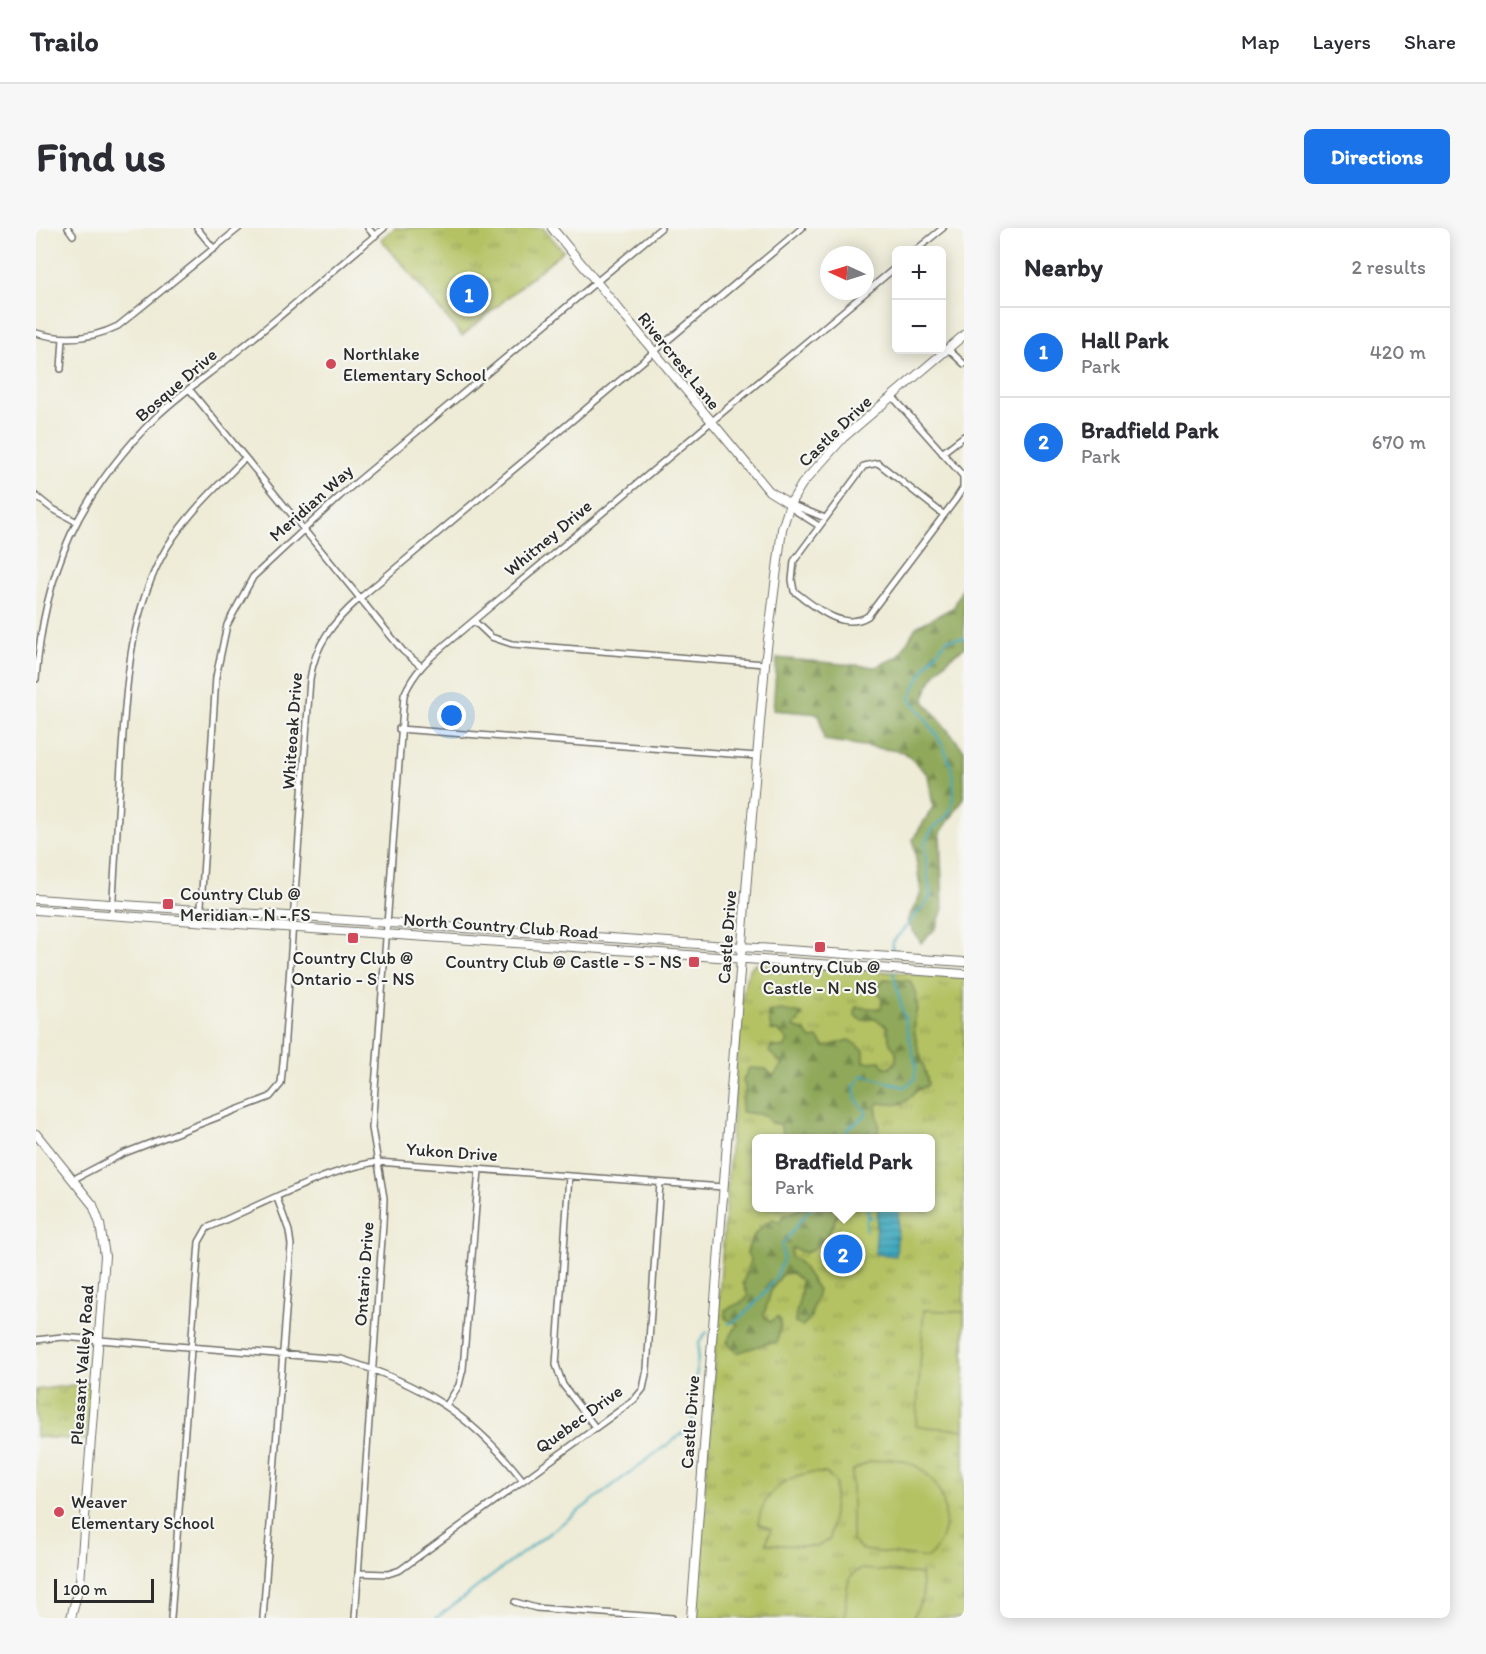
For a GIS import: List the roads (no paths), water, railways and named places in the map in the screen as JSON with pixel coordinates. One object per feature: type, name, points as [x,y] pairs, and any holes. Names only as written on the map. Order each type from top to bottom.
[{"type":"main road","name":"Rivercrest Lane","points":[[552,228],[710,423],[769,491],[790,504]]},
{"type":"main road","name":"Castle Drive","points":[[691,1618],[740,957],[765,664],[778,550],[790,504],[802,484],[843,438],[963,338]]},
{"type":"main road","name":"North Country Club Road","points":[[36,899],[964,962]]},
{"type":"main road","name":"North Country Club Road","points":[[36,910],[964,974]]},
{"type":"main road","points":[[571,946],[572,935]]},
{"type":"main road","points":[[949,973],[950,961]]},
{"type":"main road","name":"Pleasant Valley Road","points":[[36,1134],[93,1205],[105,1256],[80,1582],[71,1618]]},
{"type":"street","points":[[68,228],[73,235]]},
{"type":"street","points":[[197,228],[214,249]]},
{"type":"street","points":[[36,333],[63,338],[83,338],[103,334],[118,326],[239,228]]},
{"type":"street","points":[[368,228],[375,236]]},
{"type":"street","name":"Bosque Drive","points":[[36,679],[37,649],[58,563],[75,520],[93,491],[157,416],[384,228]]},
{"type":"street","name":"Meridian Way","points":[[200,921],[216,677],[227,625],[253,576],[303,528],[661,228]]},
{"type":"street","name":"Whiteoak Drive","points":[[74,1179],[122,1154],[251,1105],[270,1097],[278,1090],[284,1052],[312,662],[326,633],[360,598],[802,228]]},
{"type":"street","points":[[921,246],[943,228]]},
{"type":"street","name":"Whitney Drive","points":[[387,933],[399,729],[404,695],[411,679],[421,666],[474,621],[892,271]]},
{"type":"street","points":[[61,369],[63,338]]},
{"type":"street","points":[[948,349],[964,364]]},
{"type":"street","points":[[190,390],[403,651],[421,666]]},
{"type":"street","points":[[892,396],[963,476],[964,482],[959,493],[944,514],[868,615],[862,619],[830,617],[794,591],[794,561],[855,475],[864,466],[872,463],[878,464],[944,514]]},
{"type":"street","points":[[942,453],[964,436]]},
{"type":"street","points":[[112,914],[123,732],[132,638],[140,609],[167,547],[192,514],[245,458]]},
{"type":"street","points":[[36,496],[51,508],[75,520]]},
{"type":"street","points":[[790,504],[825,518]]},
{"type":"street","points":[[790,504],[794,510],[819,526]]},
{"type":"street","points":[[474,621],[491,637],[512,644],[765,664]]},
{"type":"street","points":[[399,729],[757,756]]},
{"type":"street","name":"Ontario Drive","points":[[355,1618],[383,1224],[384,1198],[372,1128],[387,933]]},
{"type":"street","name":"Yukon Drive","points":[[191,1346],[199,1242],[207,1228],[361,1164],[377,1162],[723,1187]]},
{"type":"street","points":[[446,1406],[459,1386],[463,1369],[479,1169]]},
{"type":"street","points":[[569,1176],[556,1365],[563,1385],[596,1427]]},
{"type":"street","name":"Quebec Drive","points":[[358,1573],[388,1574],[400,1570],[522,1479],[634,1400],[643,1389],[660,1183]]},
{"type":"street","points":[[263,1618],[291,1245],[289,1231],[277,1198]]},
{"type":"street","points":[[36,1340],[62,1337],[341,1359],[372,1368],[417,1388],[466,1419],[498,1448],[522,1479]]},
{"type":"street","points":[[171,1618],[191,1346]]},
{"type":"street","points":[[515,1602],[536,1608],[672,1618]]},
{"type":"water","points":[[878,1212],[899,1212],[896,1256],[875,1254]]},
{"type":"waterway","points":[[893,954],[892,943],[930,898],[925,843],[930,832],[950,811],[953,795],[953,780],[945,751],[938,737],[910,699],[921,674],[948,639],[964,638]]},
{"type":"waterway","points":[[846,1134],[848,1128],[865,1116],[866,1112],[856,1099],[854,1087],[863,1075],[904,1087],[915,1079],[916,1065],[893,972]]},
{"type":"waterway","points":[[728,1324],[753,1306],[769,1287],[783,1259],[782,1245],[807,1212]]},
{"type":"waterway","points":[[869,1215],[872,1218],[869,1217],[869,1215]]},
{"type":"waterway","points":[[866,1231],[867,1216]]},
{"type":"waterway","points":[[436,1618],[692,1426],[699,1343],[707,1332]]},
{"type":"place","name":"Hall Park","points":[[469,294]]},
{"type":"place","name":"Northlake Elementary School","points":[[331,364]]},
{"type":"place","name":"Country Club @ Meridian - N - FS","points":[[168,904]]},
{"type":"place","name":"Country Club @ Ontario - S - NS","points":[[353,938]]},
{"type":"place","name":"Country Club @ Castle - N - NS","points":[[820,947]]},
{"type":"place","name":"Country Club @ Castle - S - NS","points":[[694,962]]},
{"type":"place","name":"Bradfield Park","points":[[843,1254]]},
{"type":"place","name":"Weaver Elementary School","points":[[59,1512]]}]
